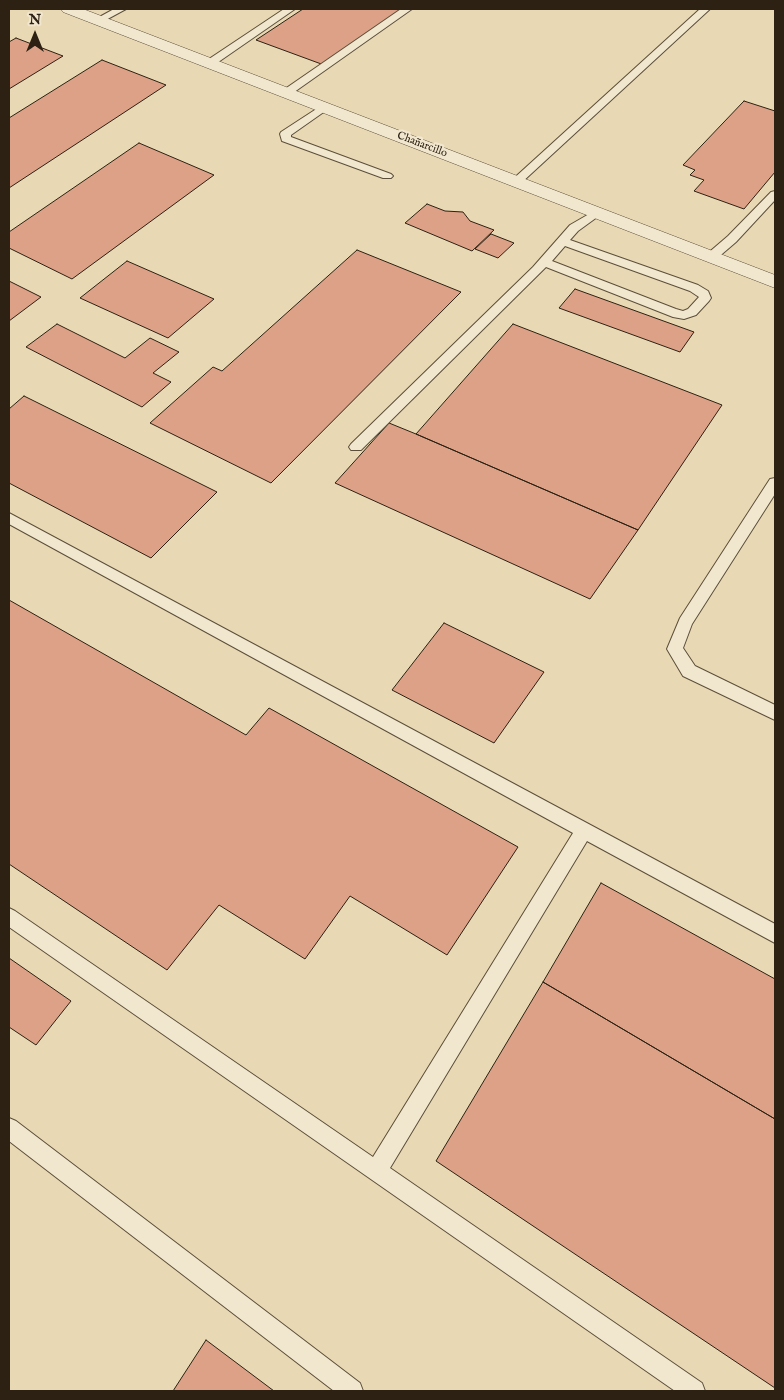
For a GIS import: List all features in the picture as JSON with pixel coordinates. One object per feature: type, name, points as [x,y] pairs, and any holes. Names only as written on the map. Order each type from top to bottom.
[{"type":"street","name":"Chañarcillo","points":[[69,9],[775,282]]},
{"type":"lane","points":[[99,20],[121,9]]},
{"type":"lane","points":[[210,63],[290,9]]},
{"type":"lane","points":[[286,93],[407,9]]},
{"type":"lane","points":[[516,182],[705,9]]},
{"type":"lane","points":[[324,107],[285,134],[286,138],[291,142],[387,176]]},
{"type":"lane","points":[[711,257],[732,239],[775,194]]},
{"type":"lane","points":[[356,447],[544,262],[574,228],[596,213]]},
{"type":"lane","points":[[544,262],[673,313],[684,315],[692,312],[705,298],[704,294],[694,288],[563,241]]},
{"type":"lane","points":[[775,483],[685,622],[675,649],[689,671],[775,713]]},
{"type":"lane","points":[[9,518],[775,934]]},
{"type":"lane","points":[[376,1172],[584,831]]},
{"type":"lane","points":[[9,917],[694,1391]]},
{"type":"lane","points":[[9,1128],[352,1391]]},
{"type":"building","points":[[303,9],[403,9],[324,65],[256,40]]},
{"type":"building","points":[[16,38],[63,56],[9,89],[9,42]]},
{"type":"building","points":[[102,60],[166,85],[9,188],[9,118]]},
{"type":"building","points":[[744,101],[775,111],[775,172],[744,209],[694,191],[704,180],[690,175],[695,170],[683,165]]},
{"type":"building","points":[[139,143],[214,175],[72,279],[9,248],[9,232]]},
{"type":"building","points":[[427,204],[445,211],[463,212],[470,221],[494,230],[472,251],[405,223]]},
{"type":"building","points":[[491,234],[514,243],[498,258],[475,249]]},
{"type":"building","points":[[357,250],[461,292],[271,483],[150,423],[213,367],[222,371]]},
{"type":"building","points":[[127,261],[214,299],[168,338],[80,298]]},
{"type":"building","points":[[9,281],[41,297],[9,321]]},
{"type":"building","points":[[575,289],[694,332],[680,352],[559,308]]},
{"type":"building","points":[[57,324],[125,358],[150,338],[179,352],[153,373],[171,382],[142,407],[26,347]]},
{"type":"building","points":[[513,324],[722,405],[638,530],[416,434]]},
{"type":"building","points":[[24,396],[217,492],[151,558],[9,483],[9,409]]},
{"type":"building","points":[[389,423],[638,530],[590,599],[335,483]]},
{"type":"building","points":[[9,600],[246,735],[269,708],[518,847],[447,955],[350,896],[305,959],[219,905],[167,970],[9,864]]},
{"type":"building","points":[[444,623],[544,672],[494,743],[392,690]]},
{"type":"building","points":[[601,883],[775,979],[775,1119],[543,982]]},
{"type":"building","points":[[9,958],[71,1001],[36,1045],[9,1027]]},
{"type":"building","points":[[543,982],[775,1119],[775,1388],[436,1161]]},
{"type":"building","points":[[206,1340],[274,1391],[173,1391]]}]
